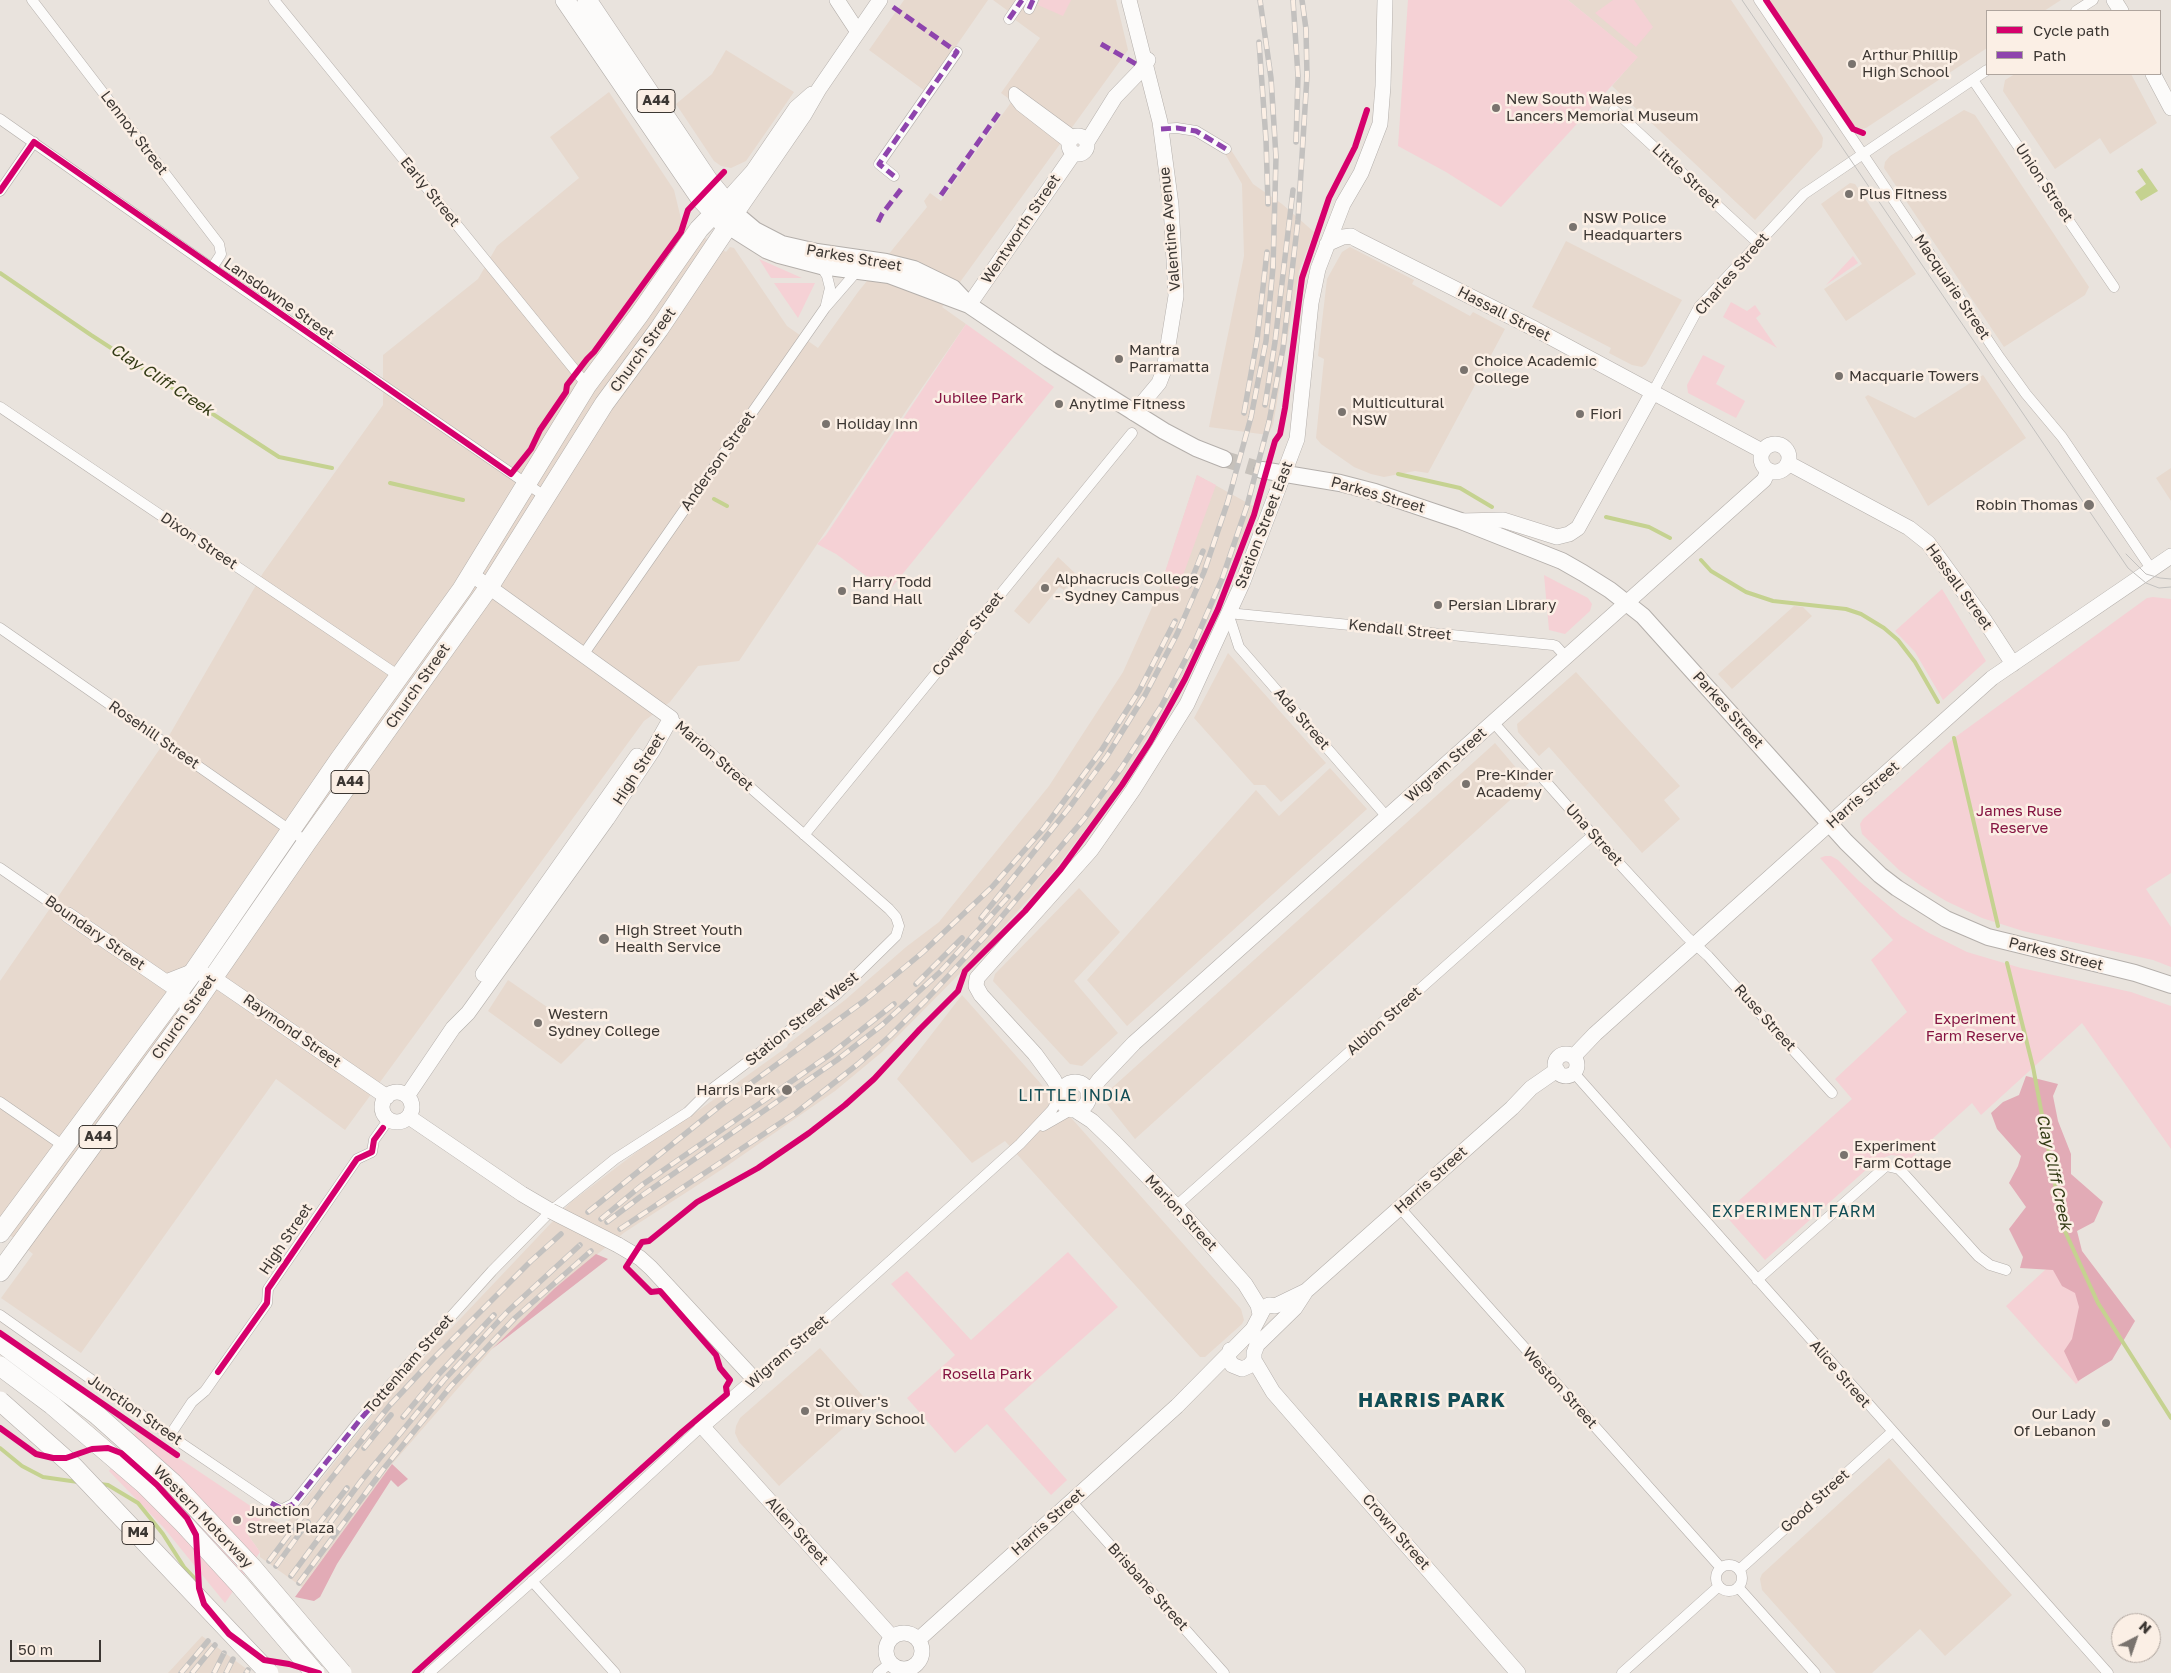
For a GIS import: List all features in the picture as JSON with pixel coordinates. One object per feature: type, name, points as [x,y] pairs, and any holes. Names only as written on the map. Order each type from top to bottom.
[{"type":"highway","name":"A44","points":[[565,0],[700,198],[726,214]]},
{"type":"highway","name":"A44","points":[[587,0],[708,180],[726,214]]},
{"type":"highway","name":"Church Street","points":[[0,1234],[64,1146],[173,987],[194,971],[471,574],[587,384],[639,315],[699,229],[726,214]]},
{"type":"highway","name":"Church Street","points":[[3,1262],[188,1014],[307,842],[488,587],[604,404],[659,329],[726,214]]},
{"type":"highway","name":"Western Motorway","points":[[0,1342],[97,1415],[173,1483],[252,1567],[342,1673]]},
{"type":"highway","name":"Western Motorway","points":[[0,1366],[52,1405],[144,1484],[233,1577],[316,1673]]},
{"type":"highway","name":"M4","points":[[0,1401],[73,1466],[269,1673]]},
{"type":"main road","name":"Parkes Street","points":[[726,214],[766,250],[822,266],[858,270],[906,280],[947,298],[969,305]]},
{"type":"main road","name":"Parkes Street","points":[[726,214],[782,244],[817,252],[914,268],[953,288],[969,305],[1134,413],[1196,448],[1224,459]]},
{"type":"main road","name":"Parkes Street","points":[[1262,470],[1340,483],[1461,521],[1562,561],[1601,584],[1642,616],[1865,861],[1897,888],[1946,919],[1988,937],[2135,973],[2171,985]]},
{"type":"street","name":"Lennox Street","points":[[32,0],[219,244],[221,254],[212,268]]},
{"type":"street","name":"Early Street","points":[[274,0],[587,384]]},
{"type":"street","points":[[837,0],[858,32]]},
{"type":"street","name":"Church Street","points":[[726,214],[796,108],[819,89],[880,0]]},
{"type":"street","points":[[1008,19],[1022,0]]},
{"type":"street","points":[[1128,0],[1144,66]]},
{"type":"street","points":[[1135,0],[1148,57],[1144,66]]},
{"type":"street","name":"Station Street East","points":[[1068,1089],[1054,1080],[1035,1054],[981,995],[976,982],[982,970],[1091,850],[1133,790],[1187,704],[1242,584],[1297,439],[1311,303],[1318,269],[1342,204],[1360,173],[1380,124],[1383,86],[1384,0]]},
{"type":"street","name":"Macquarie Street","points":[[1759,0],[2017,382],[2062,437],[2152,570]]},
{"type":"street","points":[[2078,10],[2093,0]]},
{"type":"street","name":"Wentworth Street","points":[[969,305],[1076,142],[1121,78],[1136,64],[1140,49]]},
{"type":"street","points":[[894,176],[879,164],[957,52]]},
{"type":"street","name":"Wentworth Street","points":[[1076,142],[1124,86],[1144,66]]},
{"type":"street","name":"Valentine Avenue","points":[[1134,413],[1159,383],[1164,370],[1176,296],[1170,205],[1161,129],[1152,88],[1144,66]]},
{"type":"street","name":"Charles Street","points":[[1461,521],[1503,520],[1557,537],[1568,534],[1578,528],[1700,307],[1804,194],[1986,71]]},
{"type":"street","points":[[2154,75],[2171,108]]},
{"type":"street","points":[[1134,78],[1140,77],[1152,88]]},
{"type":"street","name":"Union Street","points":[[1973,80],[2114,286]]},
{"type":"street","points":[[1014,92],[1076,142],[1020,106],[1014,98],[1014,92]]},
{"type":"street","name":"Little Street","points":[[1614,110],[1758,243]]},
{"type":"street","name":"Lansdowne Street","points":[[0,119],[212,268],[546,497]]},
{"type":"street","points":[[1161,129],[1177,128],[1196,131],[1226,149]]},
{"type":"street","points":[[0,191],[34,142]]},
{"type":"street","name":"Hassall Street","points":[[1327,244],[1335,239],[1351,236],[1535,329],[1762,450]]},
{"type":"street","points":[[822,266],[830,288],[825,308]]},
{"type":"street","name":"Anderson Street","points":[[583,655],[825,308],[858,270]]},
{"type":"street","name":"Dixon Street","points":[[0,407],[399,676]]},
{"type":"street","name":"Cowper Street","points":[[804,835],[1132,433]]},
{"type":"street","points":[[1778,444],[1782,446],[1788,454],[1788,464],[1782,471],[1777,473],[1768,471],[1761,464],[1762,450],[1770,445],[1778,444]]},
{"type":"street","name":"Hassall Street","points":[[1788,464],[1909,528],[1928,543],[1985,621],[2013,664]]},
{"type":"street","name":"Wigram Street","points":[[1033,1132],[1080,1104],[1121,1055],[1764,480],[1768,471]]},
{"type":"street","name":"Harris Street","points":[[1574,1056],[1595,1034],[1992,678],[2171,556]]},
{"type":"street","name":"Marion Street","points":[[471,574],[670,718],[889,909],[896,917],[900,926]]},
{"type":"street","name":"Kendall Street","points":[[1228,614],[1553,645],[1566,657]]},
{"type":"street","name":"Ada Street","points":[[1228,614],[1239,647],[1387,817]]},
{"type":"street","name":"Rosehill Street","points":[[0,628],[307,842]]},
{"type":"street","name":"High Street","points":[[407,1096],[453,1028],[460,1006],[645,744],[670,718]]},
{"type":"street","name":"Una Street","points":[[1493,722],[1592,835],[1687,937],[1697,944]]},
{"type":"street","name":"Albion Street","points":[[1176,1206],[1592,835]]},
{"type":"street","name":"Boundary Street","points":[[0,868],[173,987]]},
{"type":"street","name":"Station Street West","points":[[551,1212],[614,1159],[688,1112],[708,1092],[846,987],[893,940],[900,926]]},
{"type":"street","name":"Ruse Street","points":[[1697,944],[1832,1093]]},
{"type":"street","name":"Raymond Street","points":[[194,971],[212,978],[387,1097]]},
{"type":"street","points":[[173,987],[186,1002],[188,1014]]},
{"type":"street","points":[[1568,1053],[1574,1056],[1578,1065],[1574,1074],[1566,1076],[1557,1070],[1555,1064],[1558,1057],[1568,1053]]},
{"type":"street","name":"Wigram Street","points":[[429,1673],[702,1426],[816,1328],[1033,1132],[1068,1089],[1121,1055]]},
{"type":"street","name":"Harris Street","points":[[1177,1406],[1236,1368],[1245,1368],[1254,1360],[1257,1345],[1295,1308],[1306,1291],[1512,1108],[1531,1088],[1557,1070]]},
{"type":"street","name":"Alice Street","points":[[1574,1074],[2108,1673]]},
{"type":"street","points":[[1085,1087],[1080,1104],[1064,1105],[1068,1089],[1085,1087]]},
{"type":"street","points":[[397,1092],[407,1096],[412,1108],[408,1117],[402,1121],[389,1119],[382,1108],[387,1097],[397,1092]]},
{"type":"street","points":[[0,1102],[64,1146]]},
{"type":"street","name":"Marion Street","points":[[1080,1104],[1092,1120],[1176,1206],[1268,1308]]},
{"type":"street","points":[[408,1117],[551,1212],[592,1231],[640,1258],[755,1380]]},
{"type":"street","name":"High Street","points":[[170,1435],[192,1402],[205,1391],[266,1303],[268,1289],[356,1159],[372,1152],[374,1140],[389,1119]]},
{"type":"street","points":[[1757,1280],[1886,1166],[1899,1169],[1978,1256],[1990,1265],[2006,1270]]},
{"type":"street","name":"Weston Street","points":[[1400,1208],[1721,1568]]},
{"type":"street","name":"Tottenham Street","points":[[271,1503],[283,1509],[294,1504],[397,1376],[492,1271],[551,1212]]},
{"type":"street","name":"Harris Street","points":[[919,1639],[1177,1406],[1255,1326],[1268,1308],[1306,1291]]},
{"type":"street","points":[[1268,1308],[1282,1312],[1282,1321]]},
{"type":"street","name":"Junction Street","points":[[0,1315],[170,1435],[271,1503]]},
{"type":"street","points":[[1230,1350],[1228,1358],[1236,1368]]},
{"type":"street","name":"Crown Street","points":[[1254,1360],[1273,1392],[1518,1673]]},
{"type":"street","name":"Crown Street","points":[[1236,1368],[1273,1392]]},
{"type":"street","name":"Allen Street","points":[[702,1426],[892,1637]]},
{"type":"street","name":"Good Street","points":[[1739,1570],[1892,1432]]},
{"type":"street","name":"Brisbane Street","points":[[1072,1501],[1224,1673]]},
{"type":"street","points":[[1728,1565],[1739,1570],[1741,1580],[1738,1587],[1730,1590],[1720,1586],[1716,1579],[1721,1568],[1728,1565]]},
{"type":"street","points":[[532,1581],[615,1673]]},
{"type":"street","points":[[1622,1673],[1720,1586]]},
{"type":"street","points":[[1738,1587],[1815,1673]]},
{"type":"street","points":[[904,1632],[910,1633],[919,1639],[922,1645],[920,1669],[900,1669],[890,1663],[885,1651],[886,1645],[892,1637],[904,1632]]},
{"type":"street","points":[[878,1673],[890,1663]]},
{"type":"shaded area","points":[[904,0],[988,0],[925,91],[869,50]]},
{"type":"shaded area","points":[[993,0],[1116,0],[1128,50],[942,307],[966,324],[739,661],[698,666],[670,702],[644,721],[345,1130],[276,1079],[81,1353],[1,1298],[33,1254],[0,1227],[0,981],[170,734],[263,573],[383,405],[383,355],[478,279],[497,246],[579,178],[550,137],[609,92],[674,190],[682,223],[726,252],[730,247],[734,248],[787,326],[818,348],[858,292],[927,207],[924,201],[930,193],[941,201],[1012,101],[1001,93],[1040,38],[1014,19],[1015,16]]},
{"type":"shaded area","points":[[1568,0],[1731,0],[1821,134],[1823,138],[1822,147],[1755,220],[1612,86],[1637,57]]},
{"type":"shaded area","points":[[1769,0],[2061,0],[2046,10],[1986,10],[1986,49],[1866,128],[1861,129],[1853,125]]},
{"type":"shaded area","points":[[726,50],[794,92],[746,161],[731,168],[721,166],[714,161],[676,104],[712,74]]},
{"type":"shaded area","points":[[2013,75],[2132,75],[2157,123],[2110,154],[2100,138],[2055,169],[2003,91],[2005,80]]},
{"type":"shaded area","points":[[1964,110],[1975,115],[2089,287],[2085,295],[2004,347],[1884,168],[1885,162],[1890,156]]},
{"type":"shaded area","points":[[1229,147],[1253,184],[1282,204],[1314,232],[1299,271],[1273,425],[1268,435],[1209,427],[1244,256],[1242,184],[1223,150]]},
{"type":"shaded area","points":[[2142,168],[2158,191],[2141,201],[2135,192],[2146,184],[2137,171]]},
{"type":"shaded area","points":[[1850,183],[1855,184],[1916,274],[1846,321],[1824,289],[1862,264],[1821,204]]},
{"type":"shaded area","points":[[1566,241],[1682,300],[1646,364],[1642,367],[1632,365],[1609,353],[1611,348],[1532,307]]},
{"type":"shaded area","points":[[1350,247],[1414,280],[1412,284],[1470,316],[1473,312],[1505,329],[1428,473],[1415,471],[1384,477],[1371,474],[1354,467],[1321,444],[1316,438],[1324,359],[1318,356],[1327,279],[1342,252]]},
{"type":"shaded area","points":[[1983,375],[2026,438],[1928,506],[1865,397],[1868,395],[1915,418]]},
{"type":"shaded area","points":[[2171,468],[2171,501],[2156,478]]},
{"type":"shaded area","points":[[1197,475],[1253,506],[1252,512],[1200,641],[1171,698],[1115,790],[1053,872],[980,953],[882,1052],[835,1091],[724,1168],[625,1232],[555,1288],[492,1349],[392,1464],[302,1587],[260,1557],[260,1552],[248,1535],[264,1515],[284,1526],[388,1395],[571,1202],[659,1135],[688,1118],[787,1047],[788,1044],[845,1000],[906,947],[939,922],[1049,786],[1123,672],[1158,594]]},
{"type":"shaded area","name":"Alphacrucis College - Sydney Campus","points":[[1058,557],[1077,575],[1064,590],[1059,587],[1029,624],[1014,611]]},
{"type":"shaded area","points":[[1794,606],[1803,607],[1812,616],[1732,689],[1718,674]]},
{"type":"shaded area","points":[[1228,653],[1326,763],[1281,802],[1265,785],[1254,785],[1194,718]]},
{"type":"shaded area","points":[[1576,672],[1680,786],[1664,800],[1680,819],[1642,853],[1549,747],[1539,756],[1518,732],[1517,724]]},
{"type":"shaded area","points":[[1495,743],[1529,783],[1135,1139],[1107,1104],[1104,1095]]},
{"type":"shaded area","points":[[1330,768],[1367,809],[1127,1026],[1087,980],[1256,790],[1279,816]]},
{"type":"shaded area","points":[[1079,888],[1120,932],[1074,981],[1118,1033],[1082,1066],[1070,1064],[993,981],[995,974]]},
{"type":"shaded area","name":"Western Sydney College","points":[[508,980],[589,1036],[561,1064],[488,1011]]},
{"type":"shaded area","points":[[962,995],[1241,1309],[1244,1320],[1242,1324],[1205,1357],[1200,1357],[1005,1141],[972,1163],[897,1079]]},
{"type":"shaded area","points":[[2026,1076],[2058,1084],[2053,1096],[2058,1121],[2071,1154],[2071,1174],[2103,1202],[2094,1222],[2077,1231],[2082,1251],[2135,1321],[2112,1360],[2078,1381],[2064,1351],[2072,1339],[2079,1307],[2075,1293],[2062,1286],[2053,1270],[2020,1268],[2023,1257],[2009,1229],[2026,1207],[2009,1183],[2021,1156],[1997,1129],[1991,1113],[2003,1102],[2019,1095]]},
{"type":"shaded area","points":[[596,1254],[608,1259],[492,1349],[555,1288]]},
{"type":"shaded area","name":"St Oliver's Primary School","points":[[820,1348],[870,1404],[779,1486],[739,1442],[735,1433],[736,1426],[740,1418]]},
{"type":"shaded area","points":[[1889,1458],[2012,1595],[1945,1656],[1920,1629],[1872,1673],[1836,1673],[1762,1590],[1760,1579],[1762,1574]]},
{"type":"shaded area","points":[[392,1464],[408,1479],[398,1487],[391,1480],[337,1564],[320,1597],[314,1601],[295,1597]]},
{"type":"shaded area","points":[[202,1636],[248,1670],[250,1673],[168,1673]]},
{"type":"green space","points":[[1040,0],[1071,0],[1063,16],[1038,5]]},
{"type":"green space","name":"New South Wales Lancers Memorial Museum","points":[[1408,0],[1568,0],[1638,57],[1501,207],[1446,172],[1398,146]]},
{"type":"green space","points":[[1613,0],[1634,0],[1653,27],[1636,47],[1595,13]]},
{"type":"green space","points":[[1853,256],[1858,263],[1826,285]]},
{"type":"green space","points":[[759,259],[802,278],[771,278]]},
{"type":"green space","points":[[774,283],[815,283],[798,318]]},
{"type":"green space","points":[[1731,302],[1747,311],[1755,305],[1761,314],[1756,318],[1777,348],[1723,317]]},
{"type":"green space","name":"Jubilee Park","points":[[966,324],[1054,387],[888,592],[836,554],[817,544],[826,535]]},
{"type":"green space","points":[[1703,355],[1725,366],[1716,384],[1745,401],[1736,418],[1688,393],[1687,385]]},
{"type":"green space","points":[[1197,475],[1216,485],[1178,589],[1162,581]]},
{"type":"green space","points":[[1544,575],[1588,598],[1592,604],[1590,611],[1565,634],[1549,630]]},
{"type":"green space","points":[[1942,589],[1986,661],[1943,700],[1915,652],[1895,631]]},
{"type":"green space","name":"James Ruse Reserve","points":[[2147,598],[2171,599],[2171,873],[2146,889],[2171,927],[2171,967],[2153,960],[2023,931],[1982,918],[1946,901],[1920,885],[1899,870],[1862,834],[1860,824],[1863,819],[1954,738]]},
{"type":"green space","name":"Experiment Farm Reserve","points":[[1831,856],[1838,860],[1859,881],[1901,916],[1929,933],[1967,952],[2021,968],[2131,992],[2171,1006],[2171,1149],[2082,1023],[1981,1115],[1972,1103],[1908,1161],[1900,1156],[1891,1155],[1877,1160],[1765,1260],[1724,1214],[1852,1099],[1835,1079],[1907,1012],[1871,960],[1893,940],[1820,858]]},
{"type":"green space","name":"Rosella Park","points":[[1068,1252],[1118,1307],[1004,1409],[1067,1480],[1051,1495],[987,1424],[955,1453],[907,1398],[955,1355],[891,1284],[907,1271],[971,1340]]},
{"type":"green space","points":[[2058,1258],[2120,1343],[2076,1384],[2006,1306]]},
{"type":"green space","name":"Junction Street Plaza","points":[[137,1430],[264,1515],[248,1535],[260,1552],[225,1603],[164,1528],[109,1471]]},
{"type":"waterway","name":"Clay Cliff Creek","points":[[0,273],[91,335],[279,457],[332,468]]},
{"type":"waterway","name":"Clay Cliff Creek","points":[[1398,474],[1460,488],[1492,507]]},
{"type":"waterway","name":"Clay Cliff Creek","points":[[390,483],[463,500]]},
{"type":"waterway","name":"Clay Cliff Creek","points":[[714,499],[727,506]]},
{"type":"waterway","name":"Clay Cliff Creek","points":[[1606,517],[1649,527],[1670,538]]},
{"type":"waterway","name":"Clay Cliff Creek","points":[[1701,560],[1711,571],[1746,592],[1773,601],[1846,609],[1861,614],[1884,628],[1898,640],[1915,662],[1938,702]]},
{"type":"waterway","points":[[1954,738],[1998,926]]},
{"type":"waterway","name":"Clay Cliff Creek","points":[[2007,963],[2033,1067],[2063,1227],[2098,1303],[2171,1418]]},
{"type":"waterway","points":[[0,1448],[22,1466],[43,1477],[78,1482]]},
{"type":"waterway","points":[[100,1484],[108,1485],[138,1503],[163,1534],[184,1567],[199,1583]]},
{"type":"tunnel","points":[[1224,459],[1262,470]]},
{"type":"tram line","points":[[1742,0],[2128,568],[2146,583],[2159,588],[2171,587]]},
{"type":"tram line","points":[[2126,554],[2146,574],[2171,579]]},
{"type":"railway","points":[[981,918],[1069,808],[1107,756],[1145,695],[1177,634],[1204,572],[1228,501],[1251,417],[1266,341],[1273,267],[1276,157],[1271,78],[1260,0]]},
{"type":"railway","points":[[1293,0],[1298,76],[1296,142]]},
{"type":"railway","points":[[620,1229],[797,1112],[890,1036],[988,933],[1084,819],[1122,767],[1162,705],[1195,641],[1222,579],[1247,506],[1269,422],[1283,348],[1298,220],[1307,76],[1306,29],[1302,0]]},
{"type":"railway","points":[[1259,42],[1266,140],[1268,204]]},
{"type":"railway","points":[[1265,405],[1275,342],[1293,190]]},
{"type":"railway","points":[[1244,413],[1257,340],[1267,252]]},
{"type":"railway","points":[[1189,586],[1203,551]]},
{"type":"railway","points":[[588,1212],[721,1105],[864,1001],[922,953],[992,887],[1044,828],[1101,751],[1139,691],[1175,621]]},
{"type":"railway","points":[[607,1222],[837,1060],[882,1025],[940,972],[1008,897]]},
{"type":"railway","points":[[916,984],[962,938]]},
{"type":"railway","points":[[601,1219],[642,1185],[831,1054],[894,1004]]},
{"type":"railway","points":[[269,1561],[326,1485],[390,1405],[433,1359],[531,1261],[561,1234]]},
{"type":"railway","points":[[291,1576],[361,1481],[444,1380],[508,1311],[580,1245]]},
{"type":"railway","points":[[299,1583],[385,1467],[451,1386],[515,1318],[591,1251]]},
{"type":"railway","points":[[403,1417],[438,1375],[494,1315]]},
{"type":"railway","points":[[364,1448],[391,1415]]},
{"type":"railway","points":[[318,1525],[347,1488]]},
{"type":"railway","points":[[276,1566],[308,1522]]},
{"type":"railway","points":[[181,1673],[208,1641]]},
{"type":"railway","points":[[192,1673],[215,1645]]},
{"type":"railway","points":[[214,1673],[224,1653]]},
{"type":"railway","points":[[226,1673],[233,1659]]},
{"type":"marked path","points":[[1009,19],[1022,0]]},
{"type":"marked path","points":[[1029,9],[1033,0]]},
{"type":"marked path","points":[[893,7],[957,52],[879,164],[894,176]]},
{"type":"marked path","points":[[1101,44],[1136,64]]},
{"type":"marked path","points":[[941,195],[1001,110]]},
{"type":"marked path","points":[[1161,129],[1177,128],[1196,131],[1226,149]]},
{"type":"marked path","points":[[878,222],[902,188]]},
{"type":"marked path","points":[[271,1503],[283,1509],[293,1504],[359,1421],[404,1369]]},
{"type":"cycle path","points":[[1766,0],[1853,129],[1863,133]]},
{"type":"cycle path","points":[[415,1673],[682,1432],[727,1394],[726,1387],[730,1380],[720,1368],[716,1355],[660,1291],[651,1292],[626,1267],[642,1242],[649,1241],[697,1202],[758,1168],[809,1133],[874,1079],[958,991],[965,971],[1025,911],[1061,869],[1122,785],[1150,742],[1185,679],[1218,609],[1254,515],[1275,441],[1280,434],[1302,278],[1329,198],[1355,147],[1367,110]]},
{"type":"cycle path","points":[[0,191],[34,142],[511,474],[531,449],[540,430],[566,392],[567,385],[594,352],[681,232],[688,210],[724,172]]},
{"type":"cycle path","points":[[218,1372],[267,1303],[268,1289],[357,1159],[372,1152],[374,1140],[383,1128]]},
{"type":"cycle path","points":[[0,1333],[177,1455]]},
{"type":"cycle path","points":[[0,1428],[36,1454],[53,1458],[66,1458],[92,1449],[108,1448],[121,1453],[157,1485],[187,1518],[196,1535],[199,1588],[204,1604],[229,1634],[264,1660],[289,1664],[319,1673]]},
{"type":"place","name":"Arthur Phillip High School","points":[[1852,64]]},
{"type":"place","name":"New South Wales Lancers Memorial Museum","points":[[1496,108]]},
{"type":"place","name":"Plus Fitness","points":[[1849,194]]},
{"type":"place","name":"NSW Police Headquarters","points":[[1573,227]]},
{"type":"place","name":"Mantra Parramatta","points":[[1119,359]]},
{"type":"place","name":"Choice Academic College","points":[[1464,370]]},
{"type":"place","name":"Macquarie Towers","points":[[1839,376]]},
{"type":"place","name":"Anytime Fitness","points":[[1059,404]]},
{"type":"place","name":"Multicultural NSW","points":[[1342,412]]},
{"type":"place","name":"Fiori","points":[[1580,414]]},
{"type":"place","name":"Holiday Inn","points":[[826,424]]},
{"type":"place","name":"Robin Thomas","points":[[2089,505]]},
{"type":"place","name":"Alphacrucis College - Sydney Campus","points":[[1045,588]]},
{"type":"place","name":"Harry Todd Band Hall","points":[[842,591]]},
{"type":"place","name":"Persian Library","points":[[1438,605]]},
{"type":"place","name":"Pre-Kinder Academy","points":[[1466,784]]},
{"type":"place","name":"High Street Youth Health Service","points":[[604,939]]},
{"type":"place","name":"Western Sydney College","points":[[538,1023]]},
{"type":"place","name":"Harris Park","points":[[787,1090]]},
{"type":"place","name":"Experiment Farm Cottage","points":[[1844,1155]]},
{"type":"place","name":"St Oliver's Primary School","points":[[805,1411]]},
{"type":"place","name":"Our Lady Of Lebanon","points":[[2106,1423]]},
{"type":"place","name":"Junction Street Plaza","points":[[237,1520]]},
{"type":"district","name":"LITTLE INDIA","points":[[1075,1096]]},
{"type":"district","name":"EXPERIMENT FARM","points":[[1794,1212]]},
{"type":"district","name":"HARRIS PARK","points":[[1432,1401]]}]
